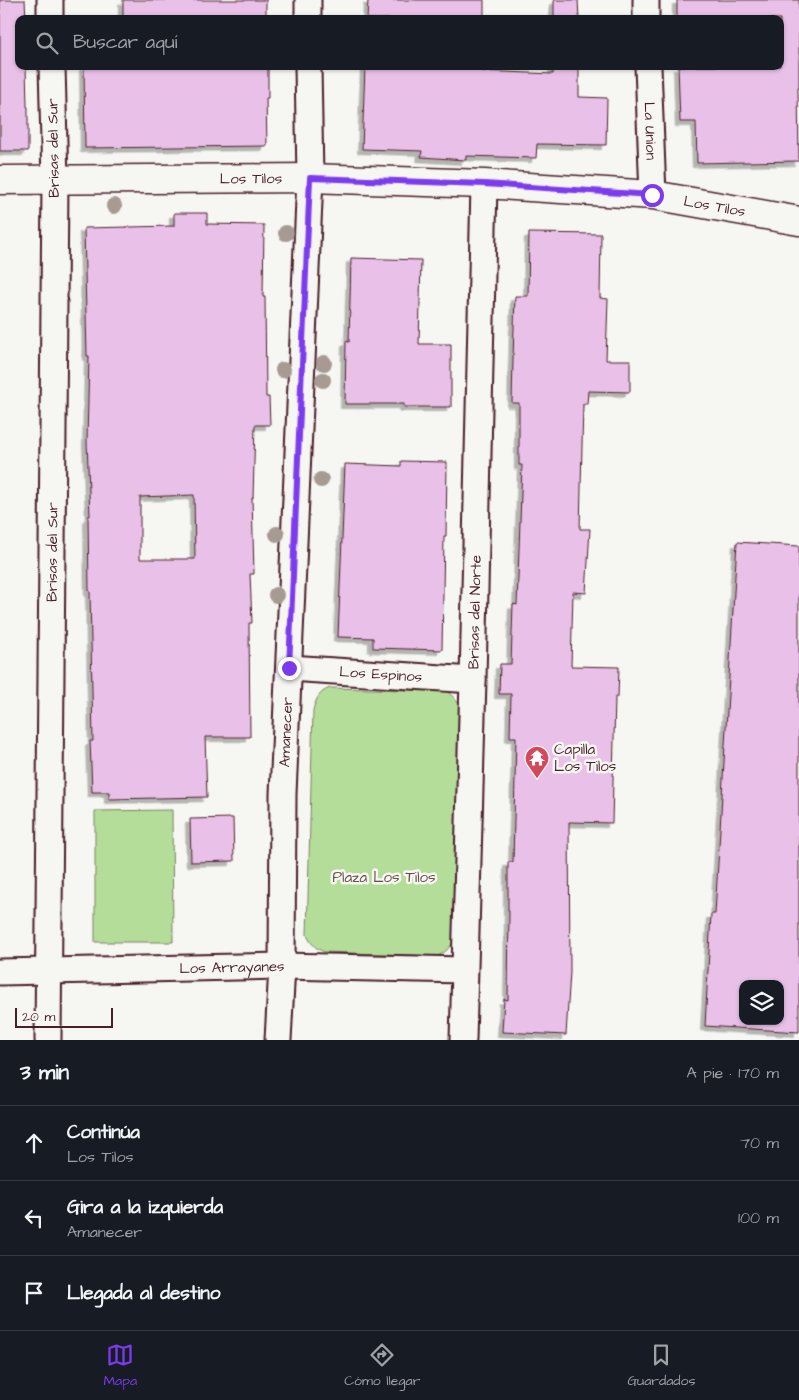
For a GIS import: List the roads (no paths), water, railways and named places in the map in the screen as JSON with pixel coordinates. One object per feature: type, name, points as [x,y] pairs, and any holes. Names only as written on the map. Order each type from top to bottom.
[{"type":"street","points":[[50,0],[50,15]]},
{"type":"street","points":[[308,0],[308,15]]},
{"type":"street","points":[[646,0],[646,15]]},
{"type":"street","name":"Brisas del Sur","points":[[48,1040],[55,181],[52,70]]},
{"type":"street","name":"Amanecer","points":[[278,1040],[282,966],[283,794],[310,178],[308,70]]},
{"type":"street","name":"La Union","points":[[648,70],[652,195]]},
{"type":"street","name":"Los Tilos","points":[[0,180],[310,178],[484,184],[652,195],[799,221]]},
{"type":"street","name":"Brisas del Norte","points":[[463,1040],[484,184]]},
{"type":"street","name":"Los Espinos","points":[[289,668],[473,680]]},
{"type":"street","name":"Los Arrayanes","points":[[0,972],[282,966],[464,970]]},
{"type":"place","name":"Capilla Los Tilos","points":[[537,779]]},
{"type":"park label","name":"Plaza Los Tilos","points":[[384,877]]}]
